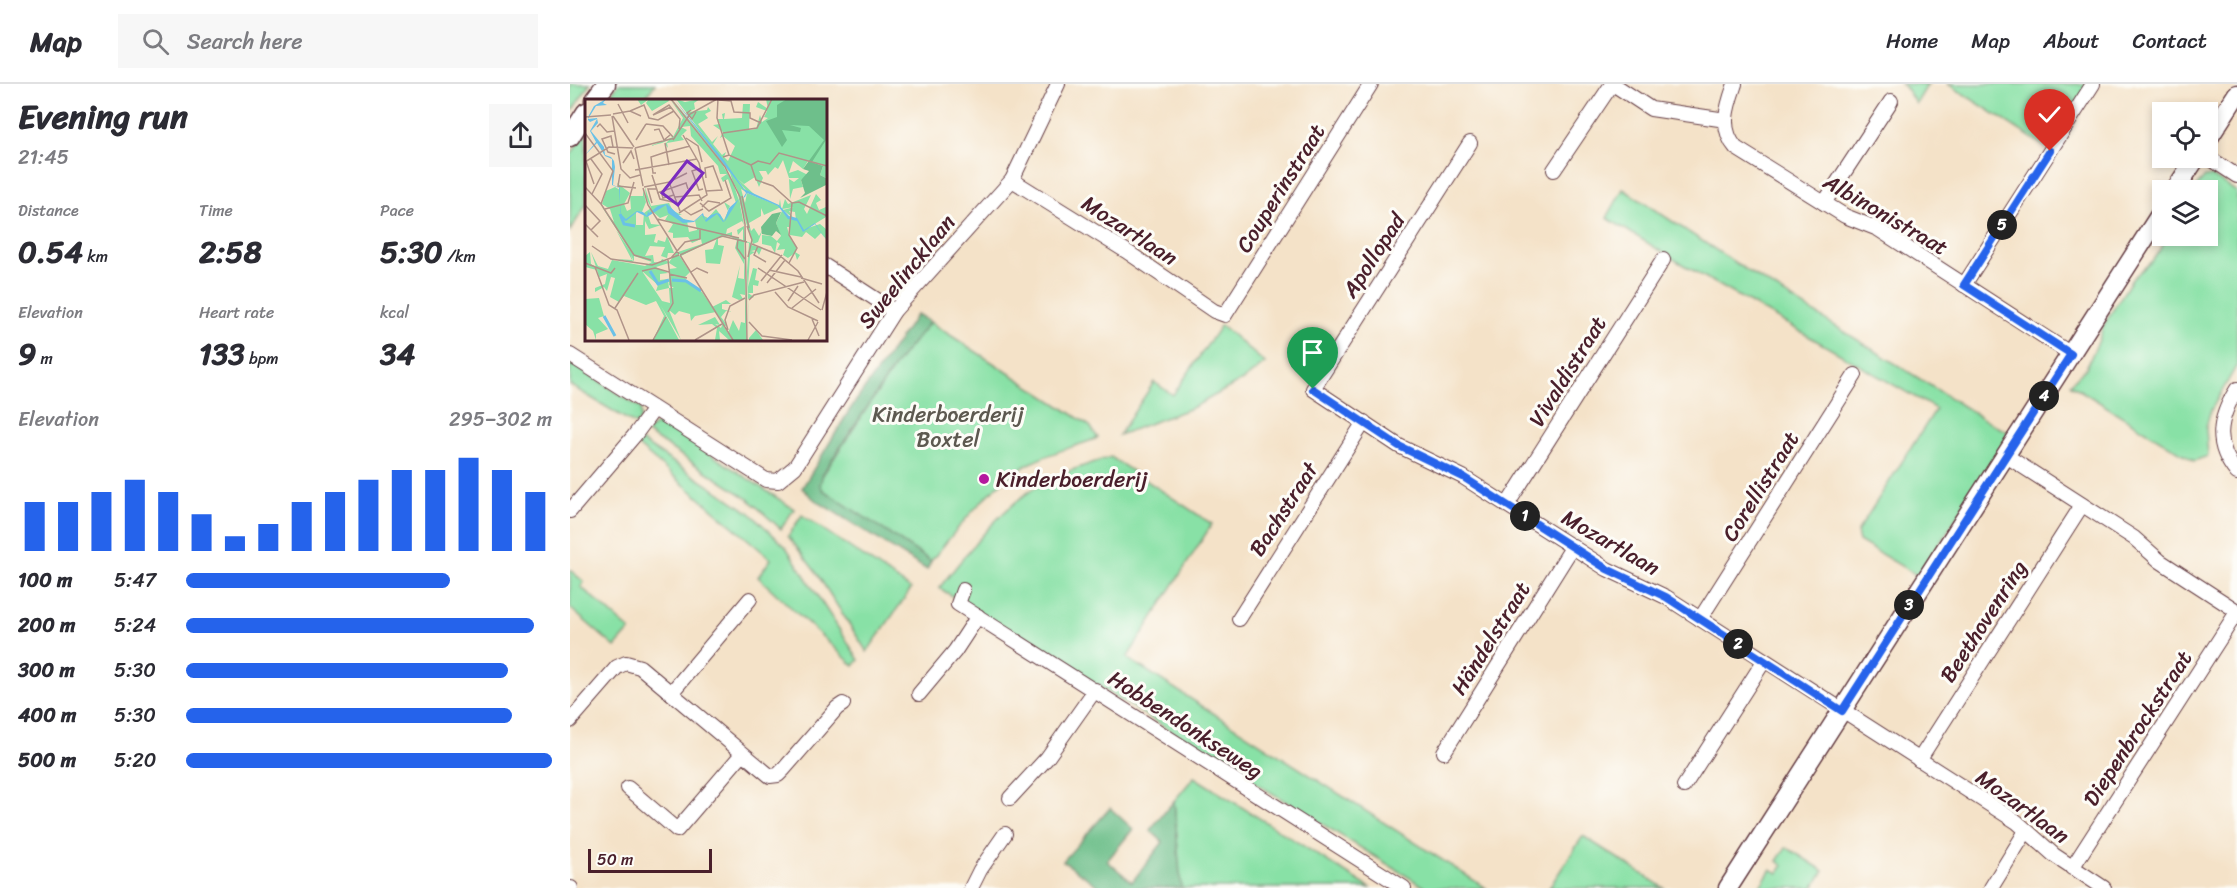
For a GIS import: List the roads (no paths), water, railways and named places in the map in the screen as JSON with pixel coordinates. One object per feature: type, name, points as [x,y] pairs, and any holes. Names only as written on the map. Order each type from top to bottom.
[{"type":"street","points":[[595,99],[606,84]]},
{"type":"street","name":"Sweelincklaan","points":[[654,409],[766,480],[778,481],[795,467],[894,311],[1012,180],[1058,84]]},
{"type":"street","name":"Couperinstraat","points":[[1225,315],[1371,84]]},
{"type":"street","points":[[1554,170],[1612,84],[1651,109],[1726,120],[1735,84]]},
{"type":"street","points":[[1964,285],[2093,84]]},
{"type":"street","points":[[2218,124],[2237,94]]},
{"type":"street","points":[[1824,203],[1891,101]]},
{"type":"street","points":[[570,137],[585,114]]},
{"type":"street","name":"Albinonistraat","points":[[1726,120],[1725,130],[1736,148],[1845,216],[1878,230],[2071,354]]},
{"type":"street","name":"Apollopad","points":[[1313,389],[1470,143]]},
{"type":"street","points":[[2218,164],[2237,176]]},
{"type":"street","name":"Mozartlaan","points":[[1012,180],[1225,315]]},
{"type":"street","points":[[1728,888],[2152,227]]},
{"type":"street","name":"Vivaldistraat","points":[[1507,505],[1663,260]]},
{"type":"street","points":[[826,267],[894,311]]},
{"type":"street","points":[[570,355],[654,409],[570,511]]},
{"type":"street","name":"Corellistraat","points":[[1700,619],[1855,375]]},
{"type":"street","name":"Mozartlaan","points":[[1313,389],[1399,446],[1463,477],[1607,569],[1666,597],[2017,822],[2054,855],[2104,888]]},
{"type":"street","points":[[2237,389],[2223,414],[2221,437],[2226,460],[2237,473]]},
{"type":"street","name":"Bachstraat","points":[[1239,619],[1364,422]]},
{"type":"street","points":[[2005,455],[2134,538],[2160,561],[2237,611]]},
{"type":"street","name":"Beethovenring","points":[[1919,760],[2082,505]]},
{"type":"street","name":"Händelstraat","points":[[1444,752],[1573,546]]},
{"type":"street","name":"Hobbendonkseweg","points":[[963,591],[958,604],[1404,888]]},
{"type":"street","points":[[671,693],[750,600]]},
{"type":"street","name":"Diepenbrockstraat","points":[[2072,868],[2237,611]]},
{"type":"street","points":[[919,694],[955,651],[978,616]]},
{"type":"street","points":[[1684,786],[1764,661]]},
{"type":"street","points":[[570,721],[617,667],[626,663],[640,667],[770,776],[778,775],[843,704]]},
{"type":"street","points":[[1010,798],[1047,758],[1095,690]]},
{"type":"street","points":[[628,788],[677,830],[742,754]]},
{"type":"street","points":[[1991,888],[2026,831]]},
{"type":"street","points":[[971,888],[980,870],[1005,834]]},
{"type":"place","name":"Kinderboerderij","points":[[984,479]]},
{"type":"park label","name":"Kinderboerderij Boxtel","points":[[948,426]]}]
